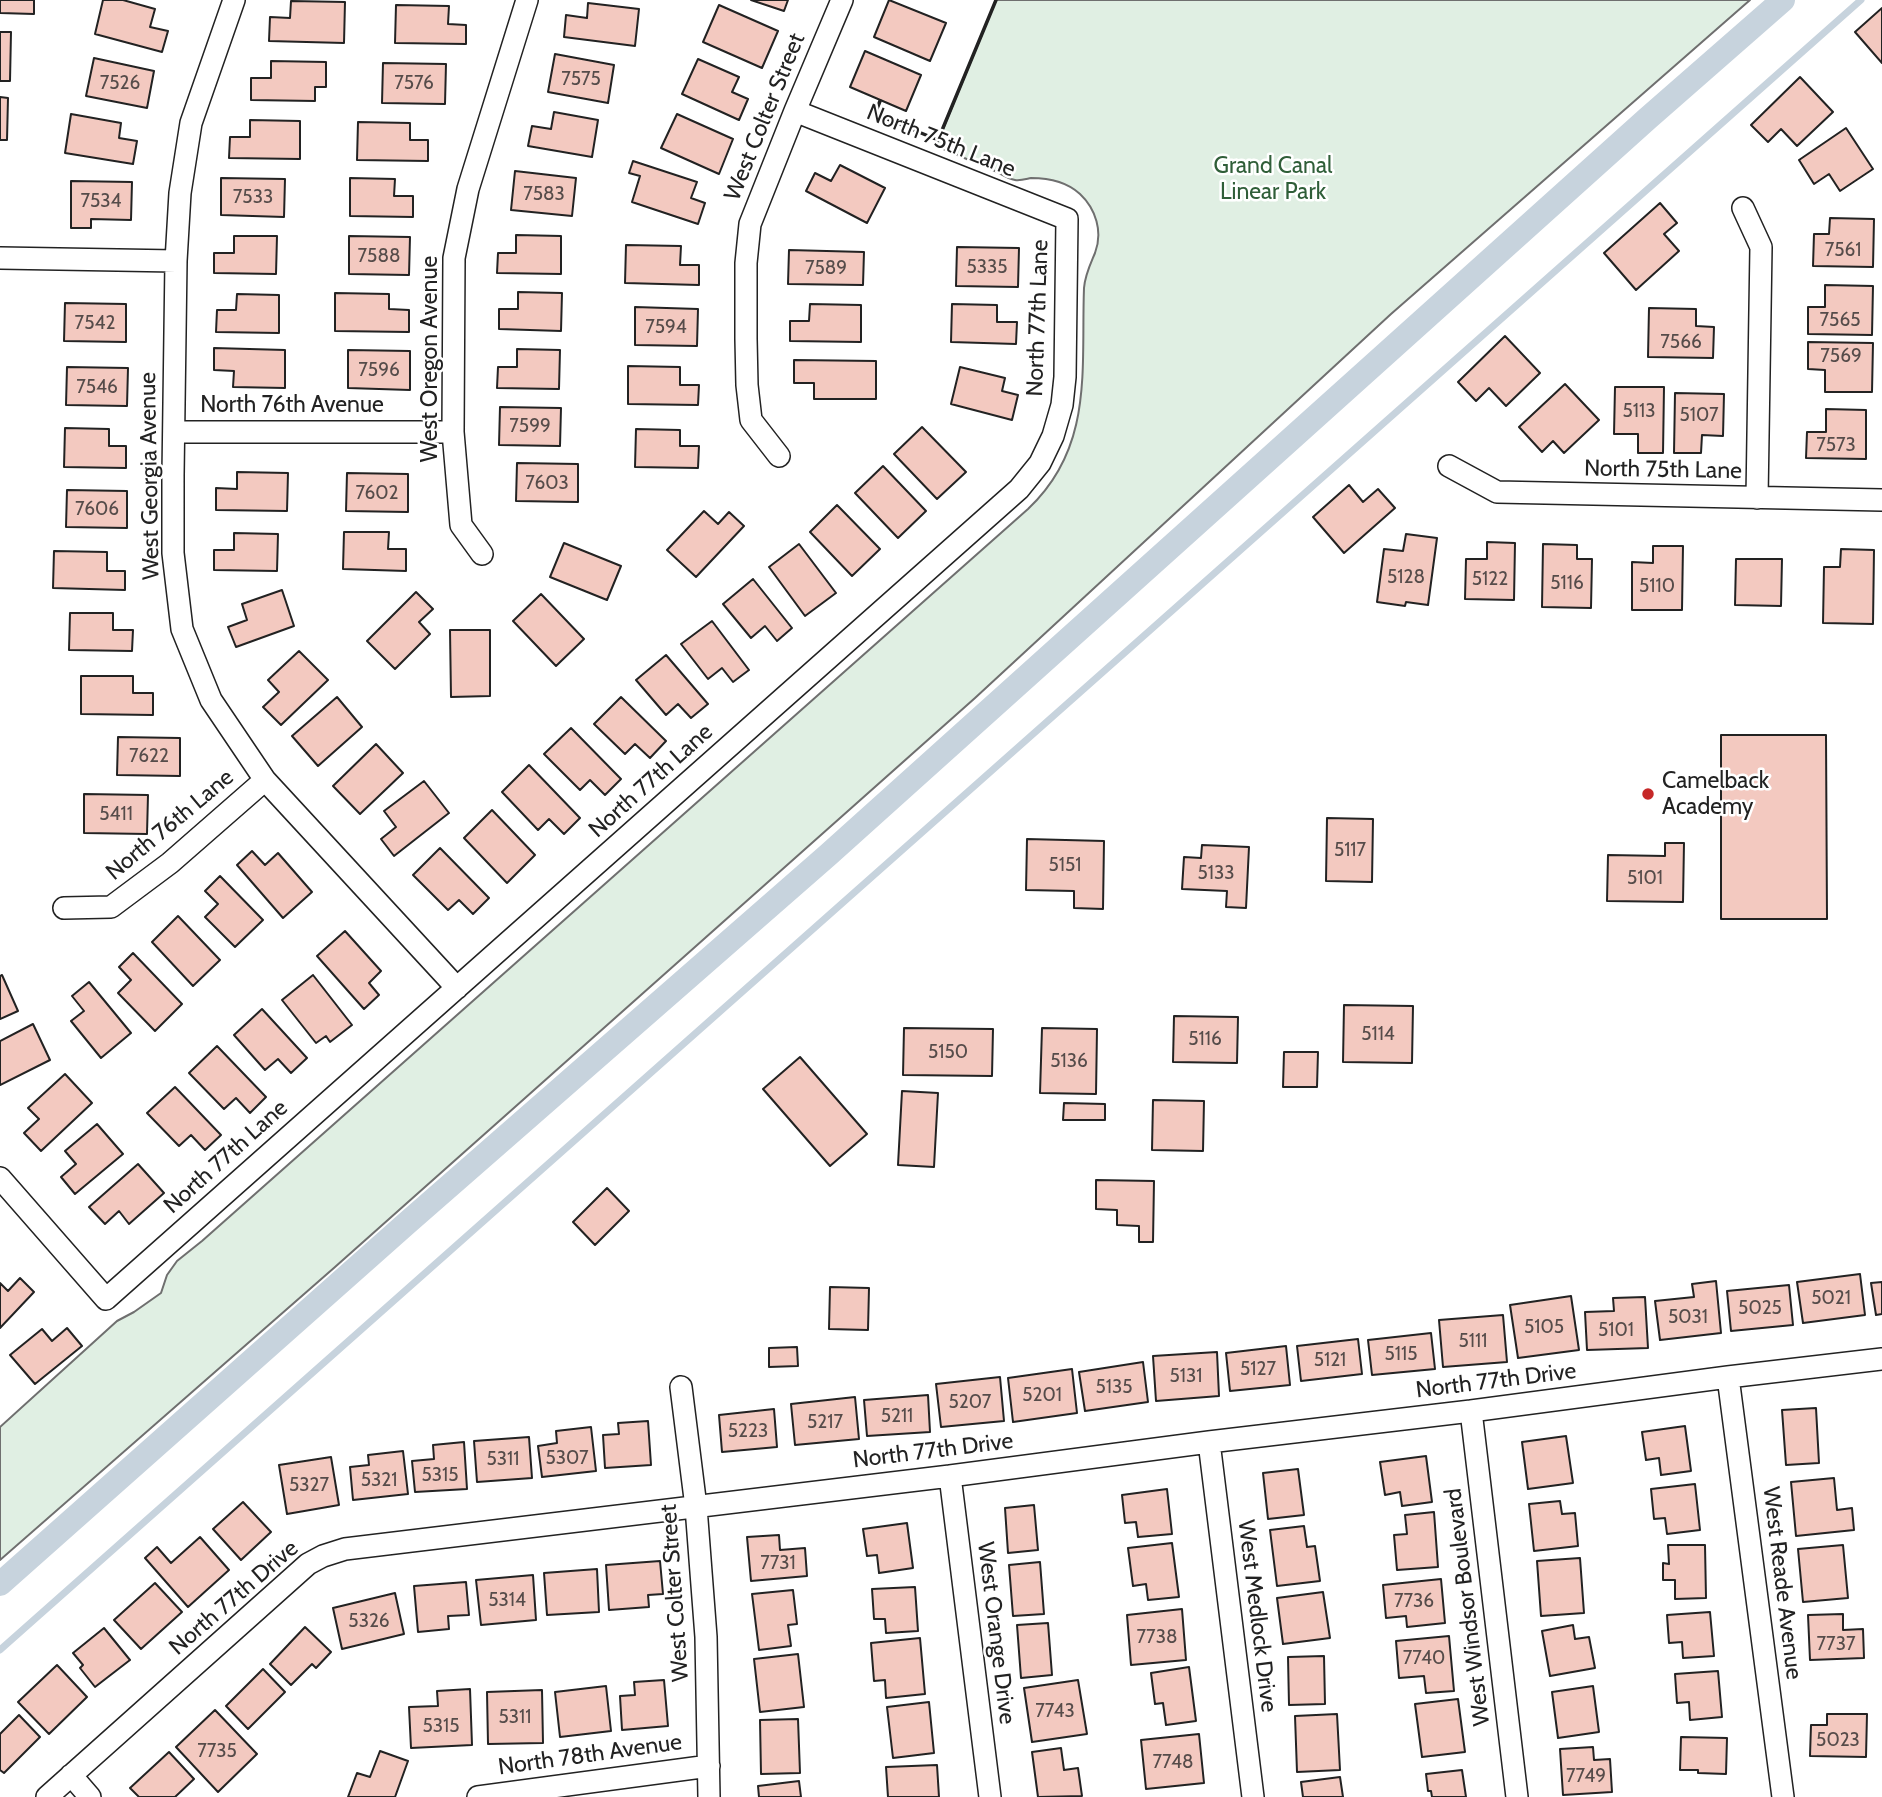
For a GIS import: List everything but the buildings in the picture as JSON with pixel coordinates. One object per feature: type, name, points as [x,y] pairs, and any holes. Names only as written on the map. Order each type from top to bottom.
[{"type":"street","name":"West Georgia Avenue","points":[[234,0],[191,123],[180,193],[176,261],[173,553],[182,629],[211,699],[265,780],[457,988]]},
{"type":"street","name":"West Oregon Avenue","points":[[482,554],[461,526],[453,432],[454,258],[467,189],[527,0]]},
{"type":"street","name":"West Colter Street","points":[[779,456],[751,420],[746,339],[746,263],[750,224],[842,0]]},
{"type":"street","name":"North 75th Lane","points":[[795,111],[1067,219]]},
{"type":"street","points":[[1743,208],[1761,247],[1757,499]]},
{"type":"street","name":"North 77th Lane","points":[[0,1178],[106,1299],[1019,489],[1040,463],[1054,436],[1062,405],[1065,377],[1067,219]]},
{"type":"street","points":[[0,258],[176,261]]},
{"type":"street","name":"North 76th Avenue","points":[[174,432],[453,432]]},
{"type":"street","name":"North 75th Lane","points":[[1449,466],[1497,492],[1882,500]]},
{"type":"street","name":"North 76th Lane","points":[[64,908],[111,907],[170,863],[265,780]]},
{"type":"street","name":"North 77th Drive","points":[[47,1797],[308,1564],[345,1549],[1882,1359]]},
{"type":"street","name":"West Reade Avenue","points":[[1728,1377],[1783,1797]]},
{"type":"street","name":"West Colter Street","points":[[681,1387],[696,1507],[706,1637],[709,1797]]},
{"type":"street","name":"West Windsor Boulevard","points":[[1471,1411],[1517,1797]]},
{"type":"street","name":"West Medlock Drive","points":[[1209,1442],[1254,1797]]},
{"type":"street","name":"West Orange Drive","points":[[950,1476],[990,1797]]},
{"type":"street","name":"North 78th Avenue","points":[[478,1797],[709,1766]]},
{"type":"street","points":[[71,1775],[90,1797]]},
{"type":"green space","name":"Grand Canal Linear Park","points":[[996,0],[1750,0],[1391,314],[975,698],[335,1267],[0,1560],[0,1427],[117,1321],[161,1293],[167,1275],[177,1261],[1028,509],[1049,485],[1064,460],[1080,406],[1084,288],[1097,245],[1098,229],[1097,221],[1086,200],[1069,186],[1044,179],[1012,179],[936,146]]},
{"type":"waterway","points":[[0,1584],[828,855],[1783,0]]},
{"type":"waterway","points":[[0,1650],[1861,0]]},
{"type":"wall","points":[[880,101],[875,114],[938,140],[996,0]]},
{"type":"place","name":"Camelback Academy","points":[[1648,794]]}]
